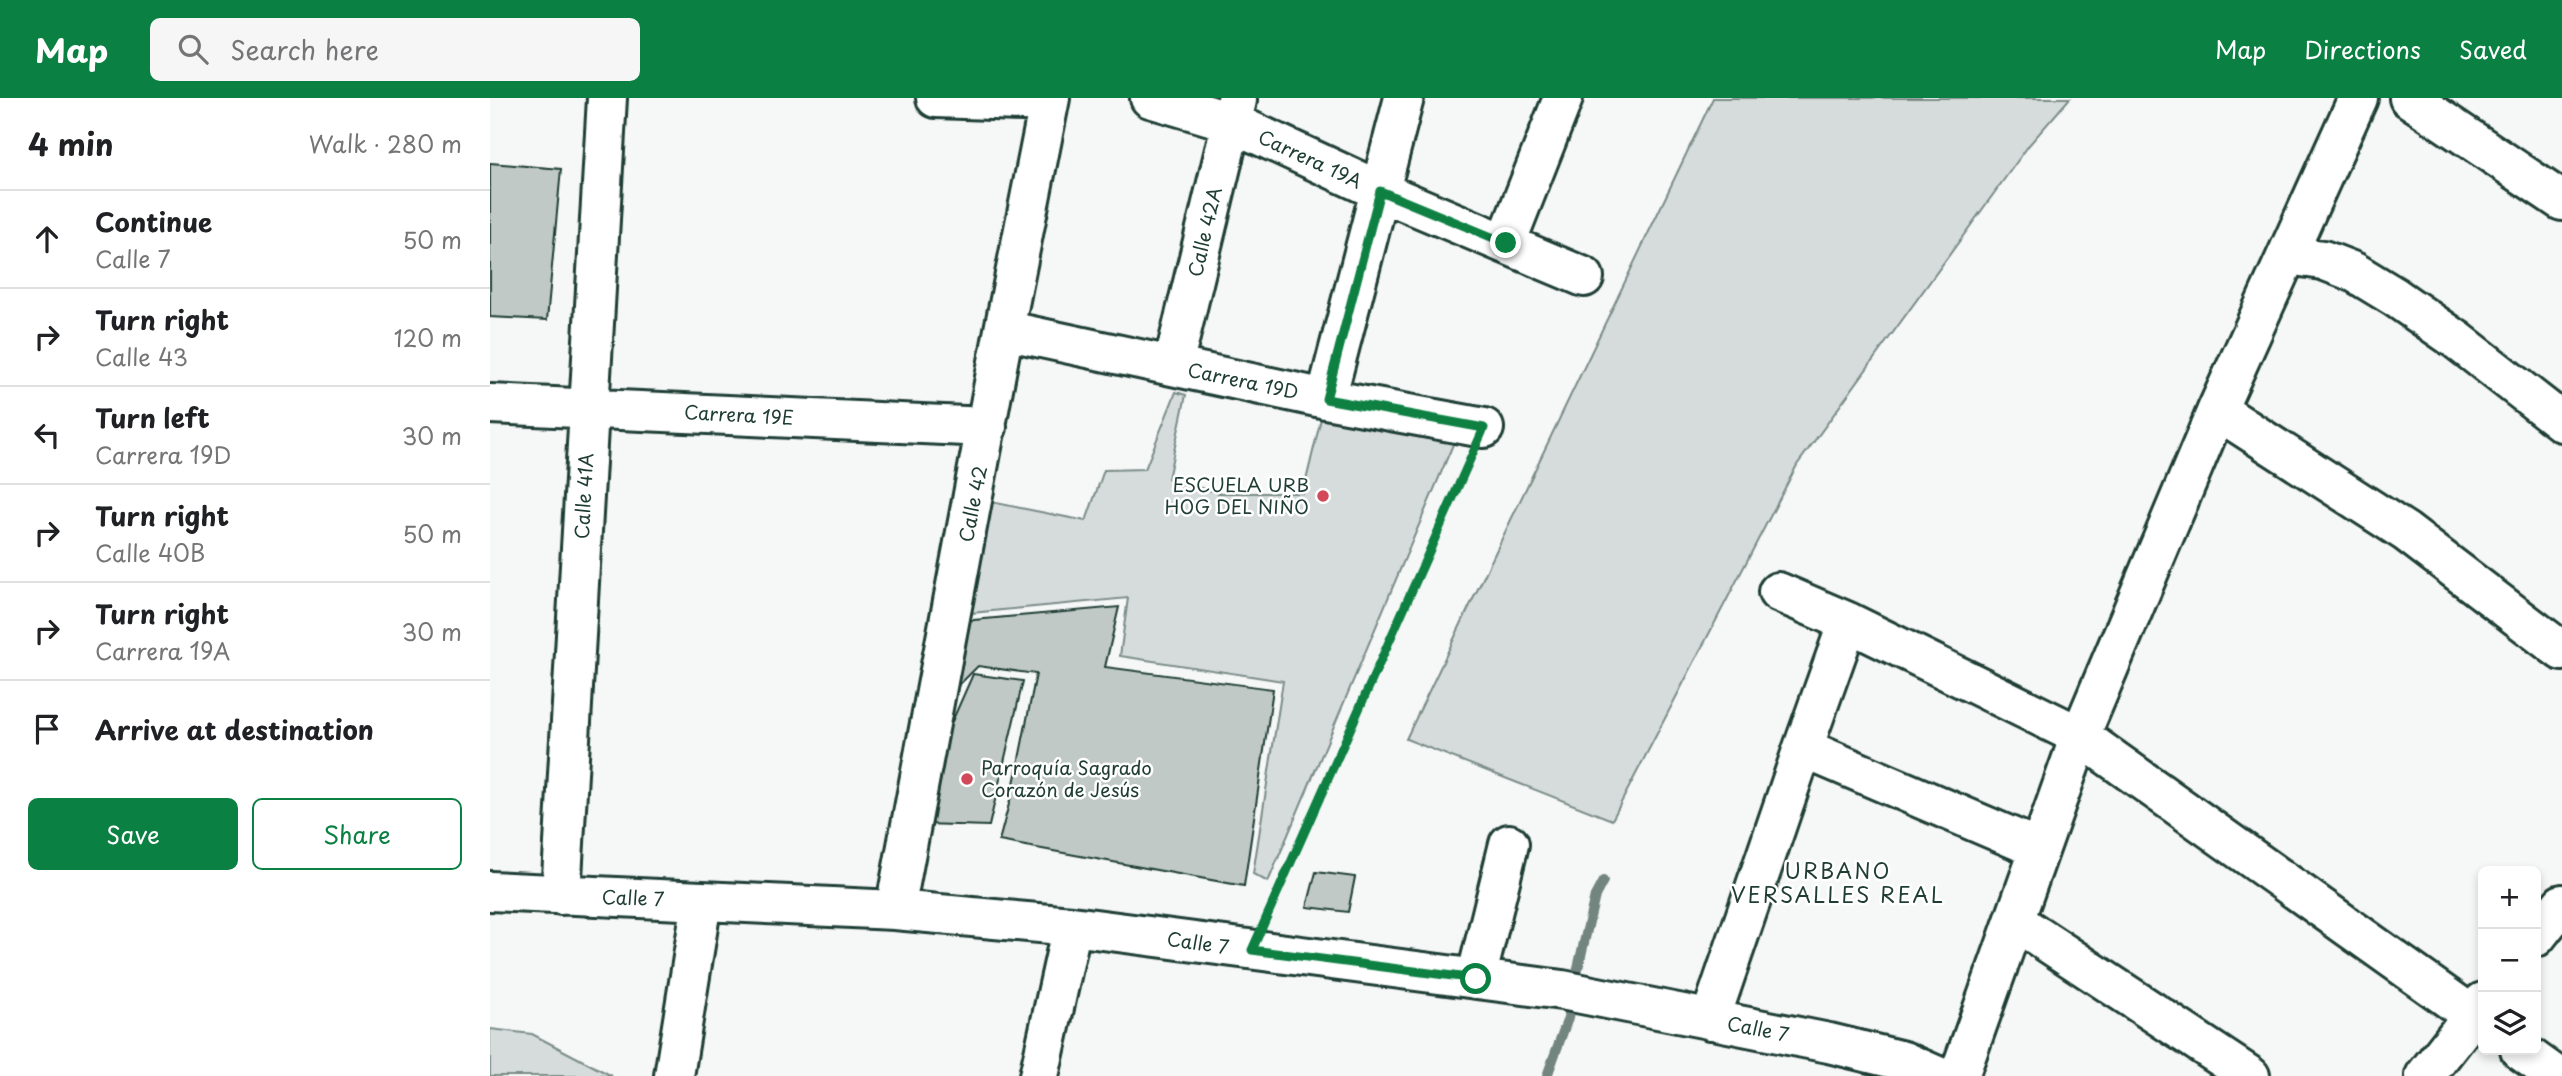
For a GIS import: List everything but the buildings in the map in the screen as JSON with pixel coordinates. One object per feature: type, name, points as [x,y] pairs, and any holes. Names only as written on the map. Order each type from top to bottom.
[{"type":"street","name":"Calle 41A","points":[[561,895],[607,98]]},
{"type":"street","points":[[936,98],[1049,100]]},
{"type":"street","name":"Carrera 19A","points":[[1150,98],[1235,110],[1380,191],[1584,277]]},
{"type":"street","points":[[1326,399],[1404,98]]},
{"type":"street","points":[[1506,243],[1563,98]]},
{"type":"street","points":[[1959,1076],[2080,736],[2217,410],[2358,98]]},
{"type":"street","points":[[2409,98],[2562,201]]},
{"type":"street","name":"Calle 42","points":[[895,910],[1049,100]]},
{"type":"street","name":"Calle 42A","points":[[1173,366],[1235,110]]},
{"type":"street","points":[[2287,255],[2333,264],[2354,272],[2457,340],[2562,422]]},
{"type":"street","name":"Carrera 19D","points":[[1004,330],[1326,399],[1484,428]]},
{"type":"street","name":"Carrera 19E","points":[[490,404],[987,427]]},
{"type":"street","points":[[2217,410],[2406,532],[2562,651]]},
{"type":"street","points":[[1777,592],[1848,622],[2080,736],[2478,1013]]},
{"type":"street","points":[[1710,1020],[1802,748],[1848,622]]},
{"type":"street","points":[[1802,748],[2039,849]]},
{"type":"street","points":[[1476,979],[1509,844]]},
{"type":"street","name":"Calle 7","points":[[490,891],[895,910],[1072,926],[1573,992],[1829,1042],[1903,1062],[1937,1076]]},
{"type":"street","points":[[674,1076],[702,901]]},
{"type":"street","points":[[2541,931],[2562,904]]},
{"type":"street","points":[[2015,921],[2250,1076]]},
{"type":"street","points":[[1039,1076],[1072,926]]},
{"type":"street","points":[[2425,1076],[2478,1016]]},
{"type":"street","points":[[2527,1055],[2556,1076]]},
{"type":"path","points":[[1252,950],[1484,428]]},
{"type":"shaded area","points":[[1713,98],[2070,98],[2029,145],[1797,465],[1612,820],[1406,739]]},
{"type":"shaded area","points":[[1176,392],[1186,395],[1168,479],[1219,493],[1303,493],[1324,406],[1457,435],[1268,882],[1253,874],[1283,681],[1120,656],[1128,598],[949,615],[981,500],[1086,521],[1104,470],[1145,469]]},
{"type":"shaded area","points":[[490,1029],[532,1034],[612,1076],[490,1076]]},
{"type":"waterway","points":[[1574,985],[1595,896],[1603,881]]},
{"type":"waterway","points":[[1547,1076],[1568,1018],[1571,1000]]},
{"type":"place","name":"ESCUELA URB HOG DEL NIÑO","points":[[1323,496]]},
{"type":"place","name":"Parroquía Sagrado Corazón de Jesús","points":[[967,779]]},
{"type":"district","name":"URBANO VERSALLES REAL","points":[[1838,884]]},
{"type":"route","points":[[1476,979],[1252,950],[1484,428],[1326,399],[1380,191],[1506,243]]}]
